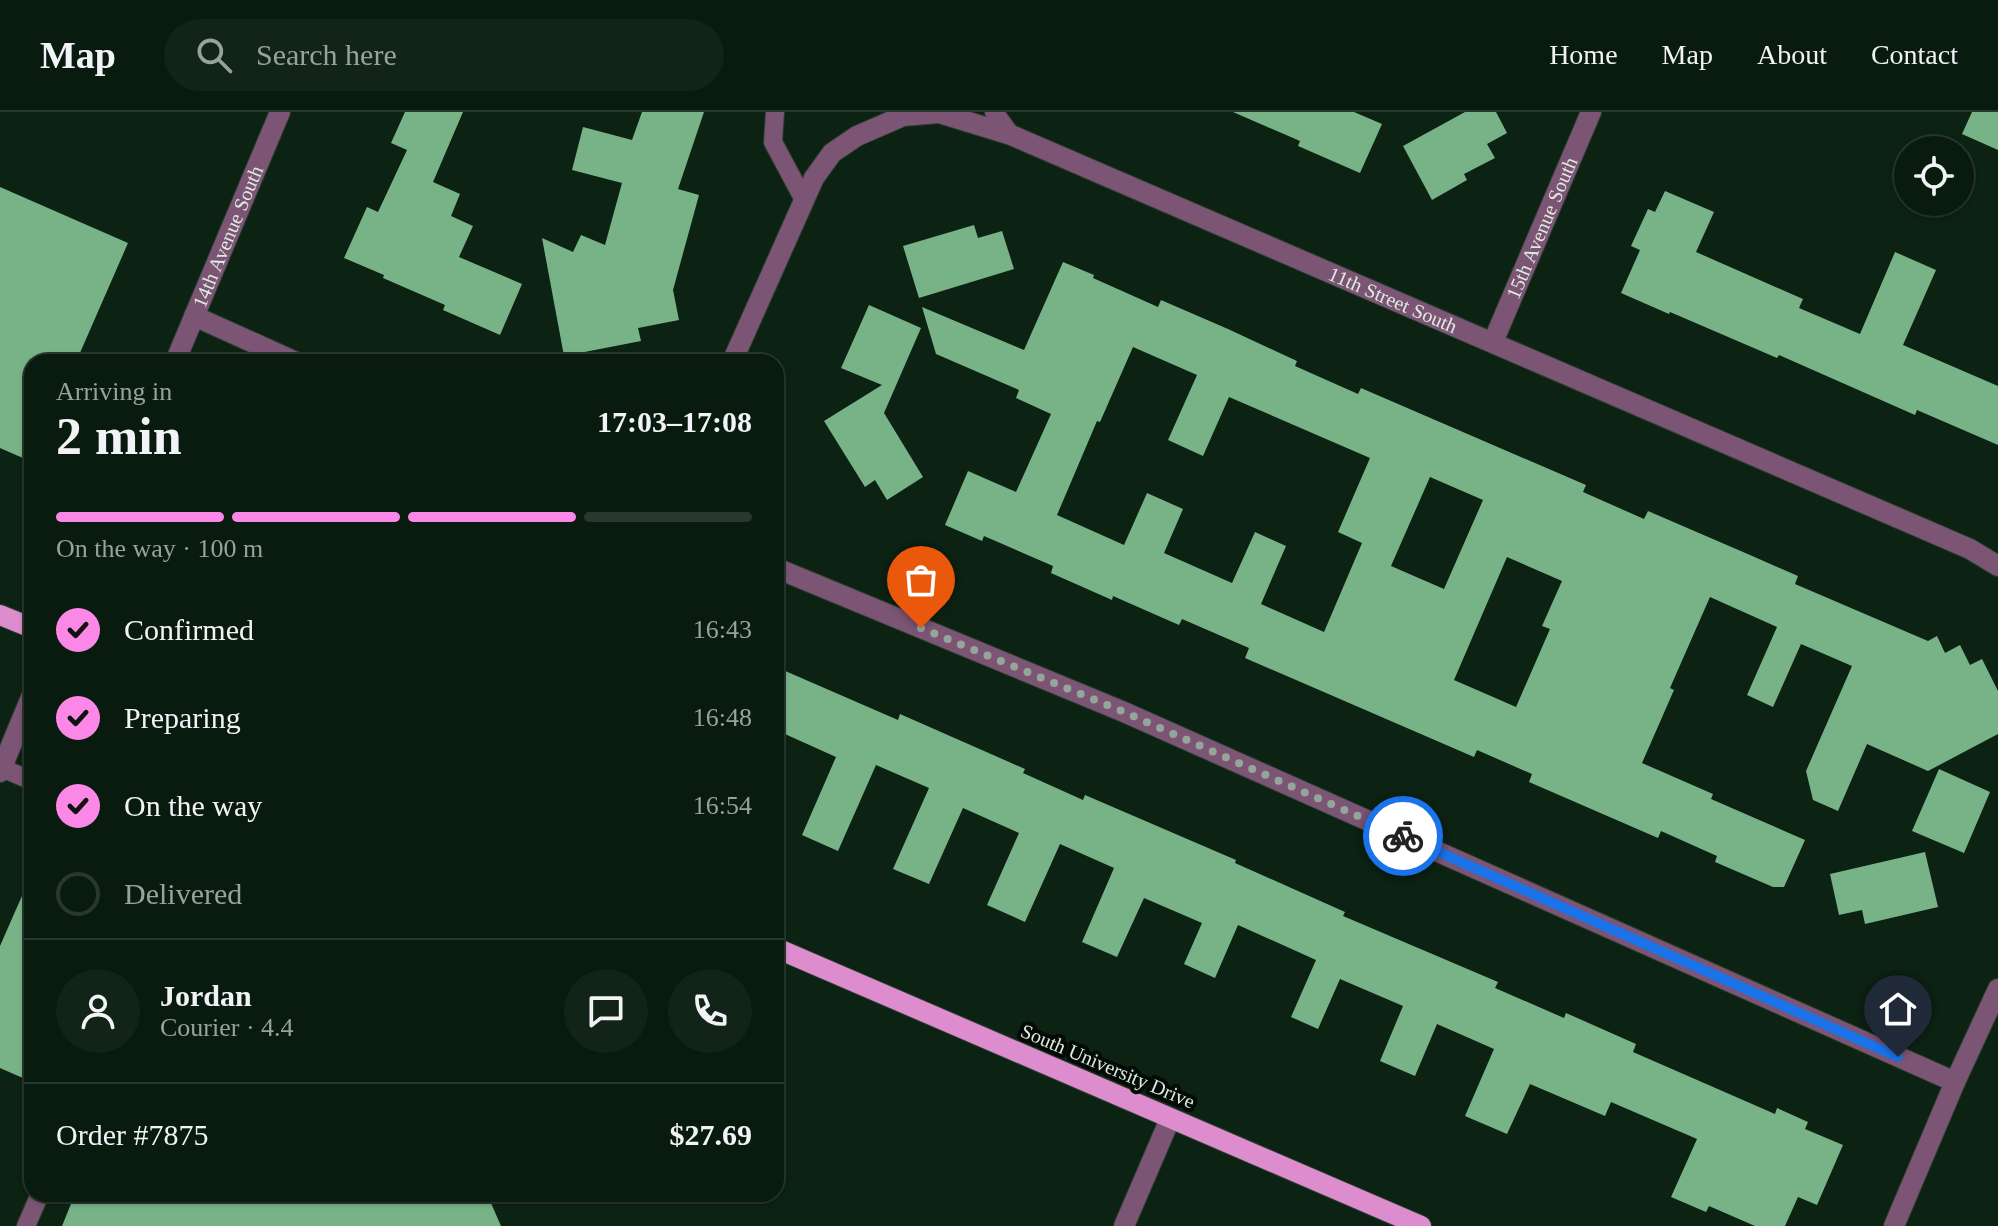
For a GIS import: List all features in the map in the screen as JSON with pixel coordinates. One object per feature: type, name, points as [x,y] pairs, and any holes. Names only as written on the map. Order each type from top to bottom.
[{"type":"main road","points":[[0,615],[24,625]]},
{"type":"main road","name":"South University Drive","points":[[784,951],[1421,1226]]},
{"type":"street","name":"14th Avenue South","points":[[178,354],[280,112]]},
{"type":"street","name":"15th Avenue South","points":[[1493,342],[1591,112]]},
{"type":"street","name":"11th Street South","points":[[736,354],[814,178],[832,153],[857,136],[903,116],[939,113],[1011,135],[1970,549],[1998,566]]},
{"type":"street","points":[[194,316],[278,354]]},
{"type":"street","points":[[784,571],[1124,712],[1955,1082]]},
{"type":"street","points":[[1,770],[24,714]]},
{"type":"street","points":[[1894,1226],[1998,989]]},
{"type":"street","points":[[1124,1226],[1170,1119]]},
{"type":"lane","points":[[775,112],[773,142],[804,200]]},
{"type":"lane","points":[[994,112],[1011,135]]},
{"type":"lane","points":[[1,770],[24,778]]},
{"type":"lane","points":[[26,1226],[36,1202]]},
{"type":"building","points":[[405,112],[463,112],[433,182],[460,194],[451,216],[473,226],[459,257],[522,284],[500,335],[443,310],[445,305],[344,258],[367,207],[378,212],[407,150],[391,143]]},
{"type":"building","points":[[642,112],[704,112],[678,189],[699,195],[673,290],[679,320],[638,328],[641,341],[564,354],[542,238],[573,252],[581,235],[605,245],[622,183],[572,170],[583,127],[632,140]]},
{"type":"building","points":[[1233,112],[1354,112],[1382,124],[1360,173],[1298,146],[1300,141]]},
{"type":"building","points":[[1465,112],[1496,112],[1507,133],[1487,144],[1495,158],[1464,174],[1467,180],[1432,200],[1403,146]]},
{"type":"building","points":[[1972,112],[1998,112],[1998,150],[1974,139],[1974,136],[1962,134]]},
{"type":"building","points":[[0,187],[128,243],[79,354],[24,354],[24,458],[0,448]]},
{"type":"building","points":[[1665,191],[1714,212],[1696,252],[1803,299],[1799,308],[1860,334],[1895,252],[1936,270],[1903,345],[1998,386],[1998,445],[1917,410],[1915,415],[1779,355],[1777,358],[1621,293],[1640,250],[1631,246],[1648,209],[1655,212]]},
{"type":"building","points":[[974,225],[978,238],[1002,231],[1014,269],[919,298],[903,246]]},
{"type":"building","points":[[1063,262],[1158,307],[1161,300],[1297,361],[1295,366],[1358,394],[1361,388],[1586,485],[1583,492],[1644,519],[1648,511],[1798,576],[1795,584],[1928,641],[1937,636],[1945,653],[1960,645],[1970,665],[1982,659],[1998,691],[1998,734],[1928,771],[1867,744],[1838,811],[1813,800],[1806,771],[1852,666],[1801,644],[1773,707],[1747,695],[1777,627],[1710,597],[1670,688],[1674,690],[1642,763],[1713,794],[1711,799],[1805,840],[1784,887],[1773,887],[1715,862],[1717,856],[1661,831],[1658,838],[1529,782],[1532,774],[1477,750],[1474,757],[1245,658],[1249,648],[1182,619],[1179,625],[1113,596],[1112,600],[1051,573],[1053,566],[984,536],[982,541],[945,525],[968,471],[1016,492],[1051,414],[1016,398],[1019,390],[936,354],[922,307],[1024,350]],"holes":[[[1133,347],[1197,375],[1168,440],[1203,456],[1229,397],[1370,458],[1338,532],[1362,543],[1324,632],[1261,604],[1286,546],[1255,532],[1232,583],[1164,553],[1183,509],[1147,493],[1124,545],[1057,515]],[[1430,477],[1483,500],[1444,589],[1391,566]],[[1507,557],[1562,581],[1542,626],[1550,629],[1516,707],[1454,680]]]},
{"type":"building","points":[[869,305],[921,328],[884,413],[923,477],[887,500],[875,480],[865,487],[824,421],[882,385],[841,368]]},
{"type":"building","points":[[784,670],[898,720],[900,714],[1025,769],[1023,773],[1083,800],[1085,795],[1236,860],[1235,863],[1345,912],[1343,916],[1498,982],[1495,988],[1564,1018],[1566,1013],[1636,1044],[1633,1052],[1775,1114],[1777,1108],[1808,1122],[1805,1129],[1843,1145],[1817,1205],[1798,1197],[1785,1226],[1755,1226],[1709,1206],[1706,1212],[1671,1197],[1697,1139],[1611,1102],[1605,1116],[1530,1084],[1507,1134],[1465,1116],[1494,1049],[1437,1024],[1415,1076],[1380,1061],[1403,1006],[1340,979],[1318,1029],[1291,1017],[1316,960],[1238,925],[1215,978],[1184,964],[1202,923],[1144,898],[1117,957],[1082,942],[1114,868],[1060,844],[1025,922],[987,905],[1019,833],[963,808],[929,884],[893,869],[929,788],[876,765],[838,851],[802,835],[836,757],[784,734]]},
{"type":"building","points":[[1939,769],[1990,792],[1964,853],[1912,831]]},
{"type":"building","points":[[1925,852],[1938,907],[1865,924],[1862,910],[1839,915],[1830,874]]},
{"type":"building","points":[[24,891],[24,1078],[0,1068],[0,946]]},
{"type":"building","points":[[72,1202],[490,1202],[501,1226],[62,1226]]},
{"type":"way so far","points":[[921,628],[1124,712],[1403,836]]},
{"type":"route","points":[[1403,836],[1898,1057]]}]
